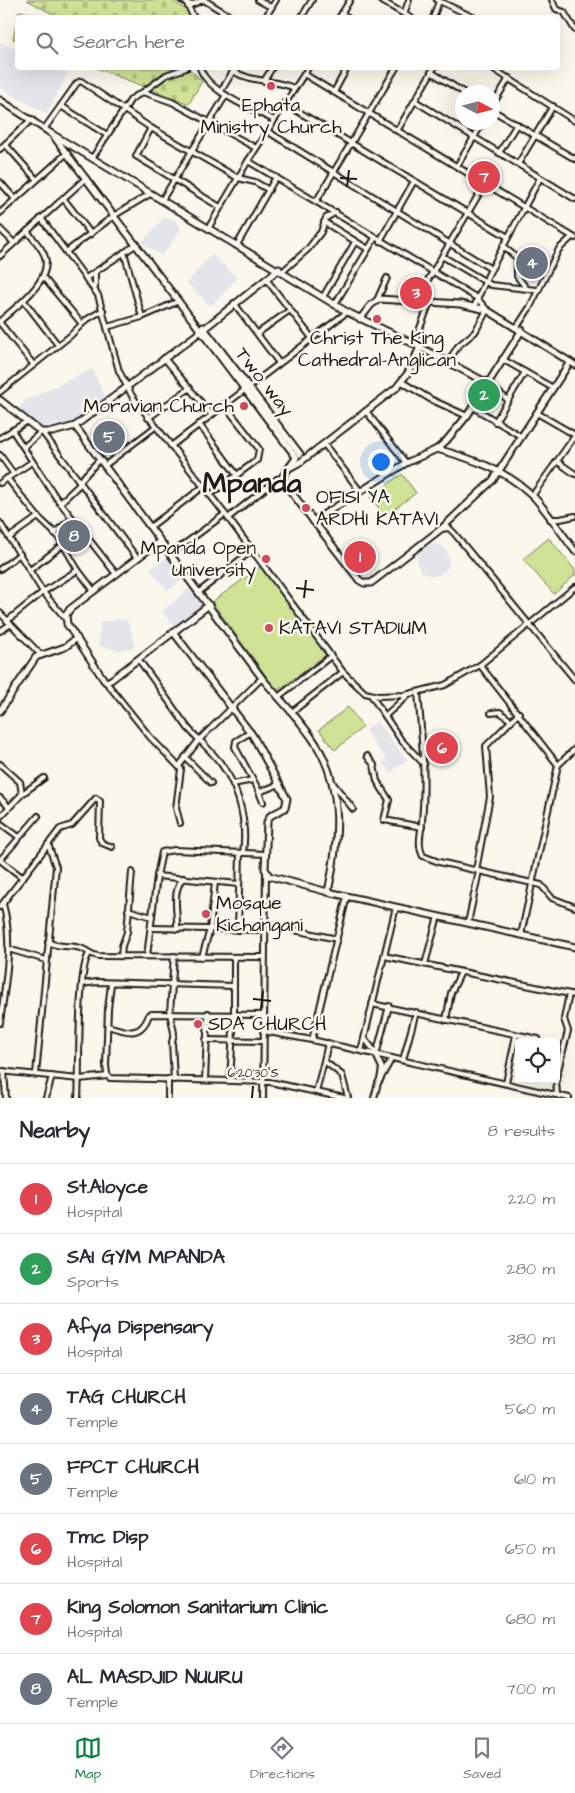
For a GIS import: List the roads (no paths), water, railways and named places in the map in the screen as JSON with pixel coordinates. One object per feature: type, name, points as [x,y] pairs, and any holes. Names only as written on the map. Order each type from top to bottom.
[{"type":"street","points":[[181,0],[195,5],[204,0],[227,15]]},
{"type":"street","points":[[258,0],[271,8]]},
{"type":"street","points":[[267,15],[276,0]]},
{"type":"street","points":[[304,15],[312,0]]},
{"type":"street","points":[[340,15],[350,0]]},
{"type":"street","points":[[380,0],[404,14],[409,0]]},
{"type":"street","points":[[552,0],[556,9],[564,12],[575,30]]},
{"type":"street","points":[[434,15],[438,1],[471,15]]},
{"type":"street","points":[[186,3],[192,15]]},
{"type":"street","points":[[463,15],[465,11]]},
{"type":"street","points":[[93,157],[135,95],[176,70]]},
{"type":"street","points":[[202,70],[220,91],[274,120]]},
{"type":"street","points":[[220,91],[233,70]]},
{"type":"street","points":[[235,70],[248,79],[277,82],[294,88]]},
{"type":"street","points":[[264,81],[271,70]]},
{"type":"street","points":[[209,227],[248,160],[307,70]]},
{"type":"street","points":[[334,92],[346,70]]},
{"type":"street","points":[[316,200],[395,70]]},
{"type":"street","points":[[497,70],[575,121]]},
{"type":"street","points":[[397,131],[431,72],[455,87]]},
{"type":"street","points":[[304,74],[574,238],[559,249],[502,359],[467,416],[446,442],[438,449],[406,463],[314,521]]},
{"type":"street","points":[[500,93],[509,78]]},
{"type":"street","points":[[45,128],[80,81],[151,128],[238,178],[255,182],[269,190]]},
{"type":"street","points":[[142,92],[172,102],[256,148]]},
{"type":"street","points":[[162,200],[226,95]]},
{"type":"street","points":[[0,100],[32,119],[52,134],[246,387],[291,451],[299,458]]},
{"type":"street","points":[[415,101],[575,199]]},
{"type":"street","points":[[284,103],[508,237]]},
{"type":"street","points":[[61,106],[107,136]]},
{"type":"street","points":[[518,164],[553,106]]},
{"type":"street","points":[[500,114],[575,159]]},
{"type":"street","points":[[0,149],[32,119]]},
{"type":"street","points":[[499,152],[517,124]]},
{"type":"street","points":[[151,128],[136,156],[220,207]]},
{"type":"street","points":[[457,166],[478,130]]},
{"type":"street","points":[[267,131],[491,269]]},
{"type":"street","points":[[52,134],[281,270],[347,312],[448,362],[487,384],[508,400]]},
{"type":"street","points":[[5,144],[36,179]]},
{"type":"street","points":[[0,213],[67,153]]},
{"type":"street","points":[[248,160],[336,212],[375,238],[434,271],[477,298],[487,310]]},
{"type":"street","points":[[237,244],[276,177]]},
{"type":"street","points":[[0,256],[86,178]]},
{"type":"street","points":[[474,306],[484,282],[540,178]]},
{"type":"street","points":[[380,240],[414,181]]},
{"type":"street","points":[[0,182],[15,199]]},
{"type":"street","points":[[416,300],[485,184]]},
{"type":"street","points":[[66,252],[115,215],[150,194]]},
{"type":"street","points":[[63,198],[91,234]]},
{"type":"street","points":[[24,447],[42,432],[75,426],[202,330],[234,303],[308,249],[321,232],[328,216],[336,212]]},
{"type":"street","points":[[40,218],[95,288]]},
{"type":"street","points":[[324,222],[368,249]]},
{"type":"street","points":[[27,231],[44,254],[46,264],[44,277],[24,301],[0,322],[33,364]]},
{"type":"street","points":[[1,232],[14,243]]},
{"type":"street","points":[[335,304],[375,238]]},
{"type":"street","points":[[323,297],[356,242]]},
{"type":"street","points":[[86,278],[137,244]]},
{"type":"street","points":[[503,246],[517,258],[517,276],[526,288]]},
{"type":"street","points":[[124,252],[142,317]]},
{"type":"street","points":[[442,256],[484,282],[495,286],[537,290]]},
{"type":"street","points":[[95,273],[95,288],[103,310],[119,371],[126,386],[148,418],[210,495],[343,672],[357,686],[371,695],[386,714],[401,740],[424,764]]},
{"type":"street","points":[[44,277],[82,324]]},
{"type":"street","points":[[360,319],[377,300],[387,278]]},
{"type":"street","points":[[266,279],[312,338]]},
{"type":"street","points":[[414,344],[429,302],[425,286]]},
{"type":"street","points":[[283,478],[358,580],[364,583],[372,583],[440,529],[482,491],[499,471],[553,388],[572,364],[487,310],[474,306],[416,300],[388,298],[377,300]]},
{"type":"street","points":[[24,301],[58,345]]},
{"type":"street","points":[[107,327],[142,317],[179,301]]},
{"type":"street","points":[[234,303],[279,363]]},
{"type":"street","points":[[0,392],[82,324],[103,310]]},
{"type":"street","points":[[258,333],[290,310]]},
{"type":"street","points":[[448,362],[458,346],[475,332],[487,310]]},
{"type":"street","points":[[171,446],[246,387],[347,312]]},
{"type":"street","points":[[283,478],[286,469],[299,458],[324,444],[402,382],[420,347]]},
{"type":"street","points":[[164,358],[211,414]]},
{"type":"street","points":[[502,359],[553,388]]},
{"type":"street","points":[[495,422],[525,372]]},
{"type":"street","points":[[402,382],[430,399],[467,416]]},
{"type":"street","name":"Two way","points":[[246,387],[299,458]]},
{"type":"street","points":[[148,418],[190,388]]},
{"type":"street","points":[[0,400],[26,422],[42,432],[137,558]]},
{"type":"street","points":[[210,495],[256,460],[259,450],[224,404]]},
{"type":"street","points":[[473,407],[522,437]]},
{"type":"street","points":[[366,411],[406,463]]},
{"type":"street","points":[[532,496],[558,462],[575,435],[537,413]]},
{"type":"street","points":[[0,438],[26,422]]},
{"type":"street","points":[[199,424],[236,474]]},
{"type":"street","points":[[75,426],[262,678],[315,742],[332,782],[353,809]]},
{"type":"street","points":[[104,466],[155,426]]},
{"type":"street","points":[[12,430],[72,519],[116,574]]},
{"type":"street","points":[[446,442],[447,451]]},
{"type":"street","points":[[324,444],[360,491]]},
{"type":"street","points":[[438,449],[476,460],[499,471],[532,496],[575,551]]},
{"type":"street","points":[[0,455],[13,474]]},
{"type":"street","points":[[286,469],[299,458]]},
{"type":"street","points":[[60,502],[80,483],[100,459]]},
{"type":"street","points":[[0,484],[32,462]]},
{"type":"street","points":[[558,462],[575,474]]},
{"type":"street","points":[[7,478],[38,517],[64,544],[78,570],[94,591]]},
{"type":"street","points":[[171,554],[277,479],[283,478]]},
{"type":"street","points":[[150,527],[203,487]]},
{"type":"street","points":[[550,518],[560,519],[575,516]]},
{"type":"street","points":[[10,537],[38,517]]},
{"type":"street","points":[[54,532],[72,519]]},
{"type":"street","points":[[449,521],[451,530],[575,680]]},
{"type":"street","points":[[0,523],[43,592],[66,619],[106,682],[150,737],[179,766],[182,772],[176,808],[180,823]]},
{"type":"street","points":[[440,529],[451,530]]},
{"type":"street","points":[[66,619],[70,609],[160,541]]},
{"type":"street","points":[[30,570],[64,544]]},
{"type":"street","points":[[199,592],[251,551]]},
{"type":"street","points":[[0,569],[20,554]]},
{"type":"street","points":[[0,631],[43,592],[78,570]]},
{"type":"street","points":[[371,695],[387,697],[418,693],[458,680],[480,665],[527,624],[575,587]]},
{"type":"street","points":[[106,682],[209,605]]},
{"type":"street","points":[[0,613],[41,655]]},
{"type":"street","points":[[174,633],[251,732],[280,784],[287,804],[268,819],[265,884],[263,1098]]},
{"type":"street","points":[[0,711],[28,666],[41,655],[65,647],[77,638]]},
{"type":"street","points":[[278,697],[331,656]]},
{"type":"street","points":[[138,659],[198,740],[220,762],[239,800],[244,827],[239,884],[238,930]]},
{"type":"street","points":[[480,665],[558,765]]},
{"type":"street","points":[[292,712],[343,672]]},
{"type":"street","points":[[179,766],[198,740],[262,678]]},
{"type":"street","points":[[418,693],[424,764],[420,845],[426,858],[540,885],[552,898],[575,906]]},
{"type":"street","points":[[386,714],[409,694]]},
{"type":"street","points":[[491,713],[500,712],[510,720]]},
{"type":"street","points":[[468,923],[490,797],[486,746],[518,713]]},
{"type":"street","points":[[251,732],[236,742],[235,747],[263,802]]},
{"type":"street","points":[[521,935],[558,765],[575,749]]},
{"type":"street","points":[[367,756],[374,765],[377,781],[389,800],[384,820],[422,827]]},
{"type":"street","points":[[185,757],[211,783]]},
{"type":"street","points":[[0,764],[20,782],[22,794]]},
{"type":"street","points":[[0,817],[22,794],[44,778]]},
{"type":"street","points":[[232,784],[253,780]]},
{"type":"street","points":[[328,892],[338,832],[332,782]]},
{"type":"street","points":[[259,792],[280,784]]},
{"type":"street","points":[[0,798],[9,807]]},
{"type":"street","points":[[0,1023],[8,949],[7,920],[2,905],[60,829],[72,825],[97,798],[100,801],[99,838],[102,843],[112,847]]},
{"type":"street","points":[[23,878],[0,860],[38,816]]},
{"type":"street","points":[[0,823],[19,837]]},
{"type":"street","points":[[36,1074],[56,867],[55,859],[48,844]]},
{"type":"street","points":[[147,956],[157,876],[161,855],[165,850],[266,854]]},
{"type":"street","points":[[121,956],[127,932],[132,872]]},
{"type":"street","points":[[266,873],[273,878],[328,892],[575,947]]},
{"type":"street","points":[[157,876],[239,884]]},
{"type":"street","points":[[177,928],[178,910],[175,897],[183,878]]},
{"type":"street","points":[[265,884],[268,879],[273,878]]},
{"type":"street","points":[[202,957],[210,930],[215,882]]},
{"type":"street","points":[[312,1040],[346,896]]},
{"type":"street","points":[[361,1051],[396,907]]},
{"type":"street","points":[[128,910],[152,917]]},
{"type":"street","points":[[425,964],[438,916]]},
{"type":"street","points":[[266,924],[337,939]]},
{"type":"street","points":[[151,928],[266,930]]},
{"type":"street","points":[[48,942],[58,947],[82,949],[89,954],[265,957]]},
{"type":"street","points":[[8,949],[46,960]]},
{"type":"street","points":[[78,1098],[82,984],[85,960],[89,954]]},
{"type":"street","points":[[174,956],[170,1013],[174,1032],[172,1042],[174,1080]]},
{"type":"street","points":[[384,956],[575,995]]},
{"type":"street","points":[[230,1080],[234,1014],[234,957]]},
{"type":"street","points":[[455,971],[457,976]]},
{"type":"street","points":[[446,1020],[451,993],[457,976],[461,972]]},
{"type":"street","points":[[82,984],[97,982],[111,984],[234,986]]},
{"type":"street","points":[[108,1076],[108,1026],[111,984]]},
{"type":"street","points":[[560,1063],[568,1031],[564,1019],[570,994]]},
{"type":"street","points":[[372,1004],[389,1006],[532,1038]]},
{"type":"street","points":[[376,1054],[389,1006]]},
{"type":"street","points":[[403,1060],[416,1012]]},
{"type":"street","points":[[108,1026],[136,1031],[143,1027],[150,1014],[264,1015]]},
{"type":"street","points":[[205,1080],[208,1014]]},
{"type":"street","points":[[263,1031],[328,1043],[569,1098]]},
{"type":"street","points":[[506,1083],[516,1035]]},
{"type":"street","points":[[364,1039],[376,1054],[382,1068],[374,1098]]},
{"type":"street","points":[[206,1040],[263,1041]]},
{"type":"street","points":[[316,1092],[328,1043]]},
{"type":"street","points":[[383,1056],[388,1066]]},
{"type":"street","points":[[380,1080],[392,1058]]},
{"type":"street","points":[[6,1098],[1,1072],[79,1079],[108,1076],[116,1079],[263,1081],[346,1098],[342,1075],[324,1061]]},
{"type":"street","points":[[46,1098],[52,1076]]},
{"type":"street","points":[[168,1079],[168,1098]]},
{"type":"street","points":[[556,1083],[558,1095]]},
{"type":"place","name":"Ephata Ministry Church","points":[[271,86]]},
{"type":"place","name":"King Solomon Sanitarium Clinic","points":[[484,177]]},
{"type":"place","name":"TAG CHURCH","points":[[532,263]]},
{"type":"place","name":"Afya Dispensary","points":[[416,293]]},
{"type":"place","name":"Christ The King Cathedral-Anglican","points":[[377,319]]},
{"type":"place","name":"SAI GYM MPANDA","points":[[484,395]]},
{"type":"place","name":"Moravian Church","points":[[244,406]]},
{"type":"place","name":"FPCT CHURCH","points":[[109,437]]},
{"type":"place","name":"OFISI YA ARDHI KATAVI","points":[[306,508]]},
{"type":"place","name":"AL MASDJID NUURU","points":[[74,536]]},
{"type":"place","name":"St.Aloyce","points":[[360,557]]},
{"type":"place","name":"Mpanda Open University","points":[[266,559]]},
{"type":"place","name":"KATAVI STADIUM","points":[[269,628]]},
{"type":"place","name":"Tmc Disp","points":[[442,748]]},
{"type":"place","name":"Mosque Kichangani","points":[[206,914]]},
{"type":"place","name":"SDA CHURCH","points":[[198,1024]]},
{"type":"district","name":"Mpanda","points":[[252,483]]}]
